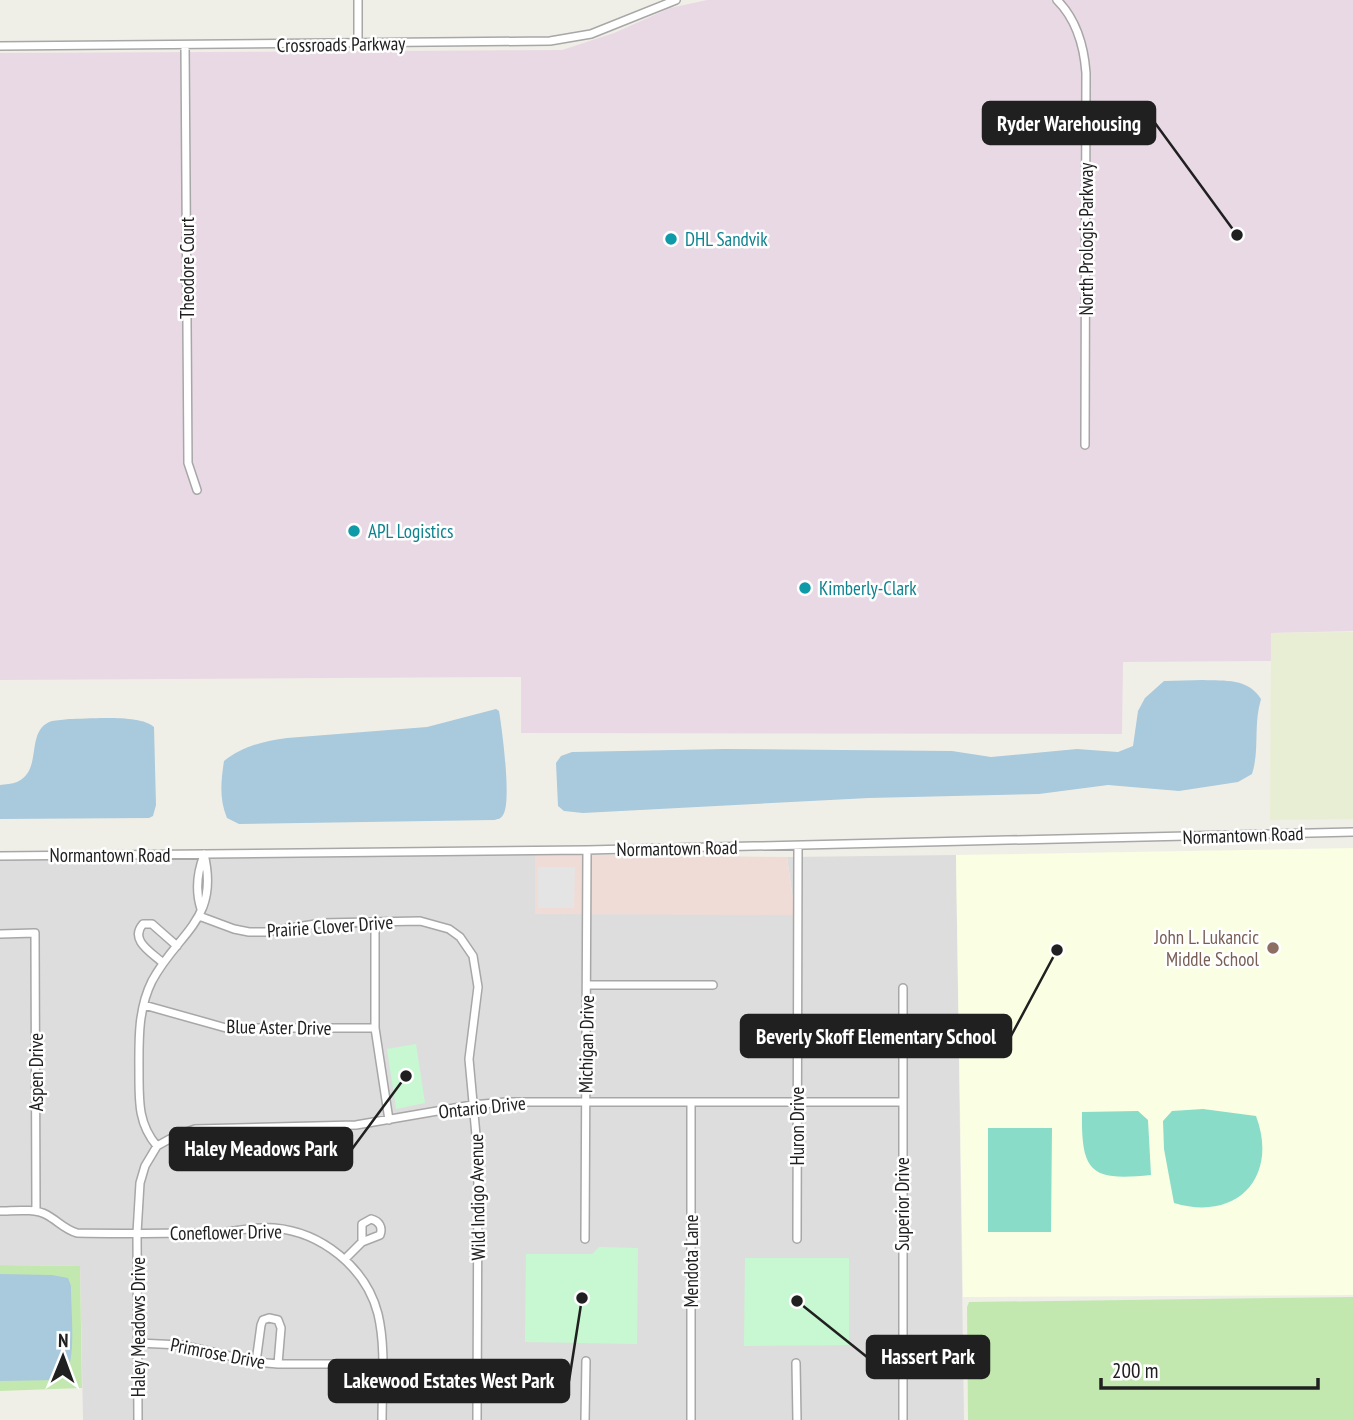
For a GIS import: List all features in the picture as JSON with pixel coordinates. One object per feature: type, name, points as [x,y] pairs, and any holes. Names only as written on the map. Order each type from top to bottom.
[{"type":"street","points":[[358,0],[358,43]]},
{"type":"street","name":"Crossroads Parkway","points":[[0,46],[550,41],[591,34],[676,0]]},
{"type":"street","name":"North Prologis Parkway","points":[[1057,0],[1065,7],[1077,28],[1084,52],[1086,74],[1085,444]]},
{"type":"street","name":"Theodore Court","points":[[185,45],[188,463],[197,490]]},
{"type":"street","name":"Normantown Road","points":[[0,856],[587,850],[1353,832]]},
{"type":"street","name":"Huron Drive","points":[[797,1239],[798,846]]},
{"type":"street","name":"Michigan Drive","points":[[585,1239],[587,850]]},
{"type":"street","points":[[137,1233],[140,1183],[145,1166],[157,1146],[142,1121],[139,1103],[139,1026],[151,983],[208,900],[208,871],[204,855]]},
{"type":"street","name":"Prairie Clover Drive","points":[[200,912],[234,929],[249,932],[322,923],[419,921],[437,924],[460,937]]},
{"type":"street","points":[[375,921],[375,1028],[389,1120]]},
{"type":"street","points":[[163,963],[139,942],[137,934],[143,924],[152,924],[177,946]]},
{"type":"street","name":"Aspen Drive","points":[[0,934],[36,933],[36,1212]]},
{"type":"street","name":"Wild Indigo Avenue","points":[[460,937],[473,956],[478,987],[469,1059],[478,1157],[477,1420]]},
{"type":"street","points":[[587,985],[713,985]]},
{"type":"street","name":"Superior Drive","points":[[902,1420],[903,988]]},
{"type":"street","name":"Blue Aster Drive","points":[[144,1005],[226,1028],[375,1028]]},
{"type":"street","name":"Ontario Drive","points":[[157,1146],[195,1129],[343,1126],[472,1105],[585,1102],[902,1102]]},
{"type":"street","name":"Mendota Lane","points":[[691,1102],[691,1420]]},
{"type":"street","points":[[0,1211],[36,1212]]},
{"type":"street","name":"Coneflower Drive","points":[[36,1212],[47,1215],[66,1230],[77,1233],[216,1233],[275,1228],[316,1240],[345,1259],[372,1295],[382,1336],[382,1420]]},
{"type":"street","name":"Haley Meadows Drive","points":[[137,1233],[138,1420]]},
{"type":"street","points":[[345,1259],[362,1242]]},
{"type":"street","points":[[256,1362],[261,1325],[270,1318],[278,1320],[281,1328],[278,1364]]},
{"type":"street","name":"Primrose Drive","points":[[138,1343],[181,1345],[256,1362],[278,1364],[382,1364]]},
{"type":"street","points":[[585,1420],[586,1361]]},
{"type":"street","points":[[796,1363],[797,1420]]},
{"type":"shaded area","points":[[707,0],[1353,0],[1353,631],[1272,633],[1271,661],[1123,662],[1122,734],[521,733],[521,677],[0,680],[0,53],[562,50],[614,33],[670,8]]},
{"type":"shaded area","points":[[1353,632],[1353,819],[1270,820],[1271,633]]},
{"type":"shaded area","points":[[1353,848],[1353,1295],[963,1297],[956,855]]},
{"type":"shaded area","points":[[535,854],[535,913],[795,914],[787,857],[956,855],[964,1420],[83,1420],[80,1266],[0,1265],[0,860]]},
{"type":"shaded area","points":[[535,854],[787,857],[795,915],[535,914]]},
{"type":"shaded area","points":[[538,867],[575,867],[574,908],[538,908]]},
{"type":"green space","points":[[416,1044],[425,1103],[396,1109],[387,1049]]},
{"type":"green space","points":[[1203,1109],[1256,1116],[1262,1138],[1262,1158],[1257,1175],[1247,1190],[1234,1200],[1217,1206],[1197,1207],[1174,1203],[1164,1149],[1163,1121],[1172,1111]]},
{"type":"green space","points":[[1138,1111],[1148,1120],[1151,1175],[1115,1176],[1094,1169],[1084,1148],[1082,1112]]},
{"type":"green space","points":[[988,1128],[1052,1128],[1051,1232],[988,1232]]},
{"type":"green space","points":[[599,1247],[638,1248],[637,1344],[525,1342],[526,1254],[592,1254]]},
{"type":"green space","points":[[745,1258],[849,1258],[849,1345],[744,1346]]},
{"type":"green space","points":[[0,1265],[80,1266],[82,1388],[0,1391]]},
{"type":"green space","points":[[1353,1297],[1353,1420],[968,1420],[969,1302]]},
{"type":"water","points":[[1203,680],[1243,684],[1256,692],[1261,699],[1252,774],[1238,782],[1179,791],[1108,785],[1039,794],[869,798],[583,813],[564,811],[558,806],[556,763],[561,756],[572,752],[725,749],[952,751],[991,757],[1077,749],[1118,752],[1133,746],[1138,711],[1145,698],[1164,681]]},
{"type":"water","points":[[496,709],[499,711],[504,748],[507,796],[506,808],[499,819],[239,824],[227,818],[224,811],[224,761],[246,748],[287,738],[427,727]]},
{"type":"water","points":[[138,720],[154,727],[156,805],[153,816],[0,819],[0,785],[17,782],[25,776],[33,760],[39,733],[44,726],[52,721]]},
{"type":"water","points":[[0,1274],[68,1278],[71,1286],[72,1348],[68,1369],[60,1379],[0,1381]]},
{"type":"place","name":"Ryder Warehousing","points":[[1237,235]]},
{"type":"place","name":"DHL Sandvik","points":[[671,239]]},
{"type":"place","name":"APL Logistics","points":[[354,531]]},
{"type":"place","name":"Kimberly-Clark","points":[[805,588]]},
{"type":"place","name":"John L. Lukancic Middle School","points":[[1273,948]]},
{"type":"place","name":"Beverly Skoff Elementary School","points":[[1057,950]]},
{"type":"place","name":"Haley Meadows Park","points":[[406,1076]]},
{"type":"place","name":"Lakewood Estates West Park","points":[[582,1298]]},
{"type":"place","name":"Hassert Park","points":[[797,1301]]}]
